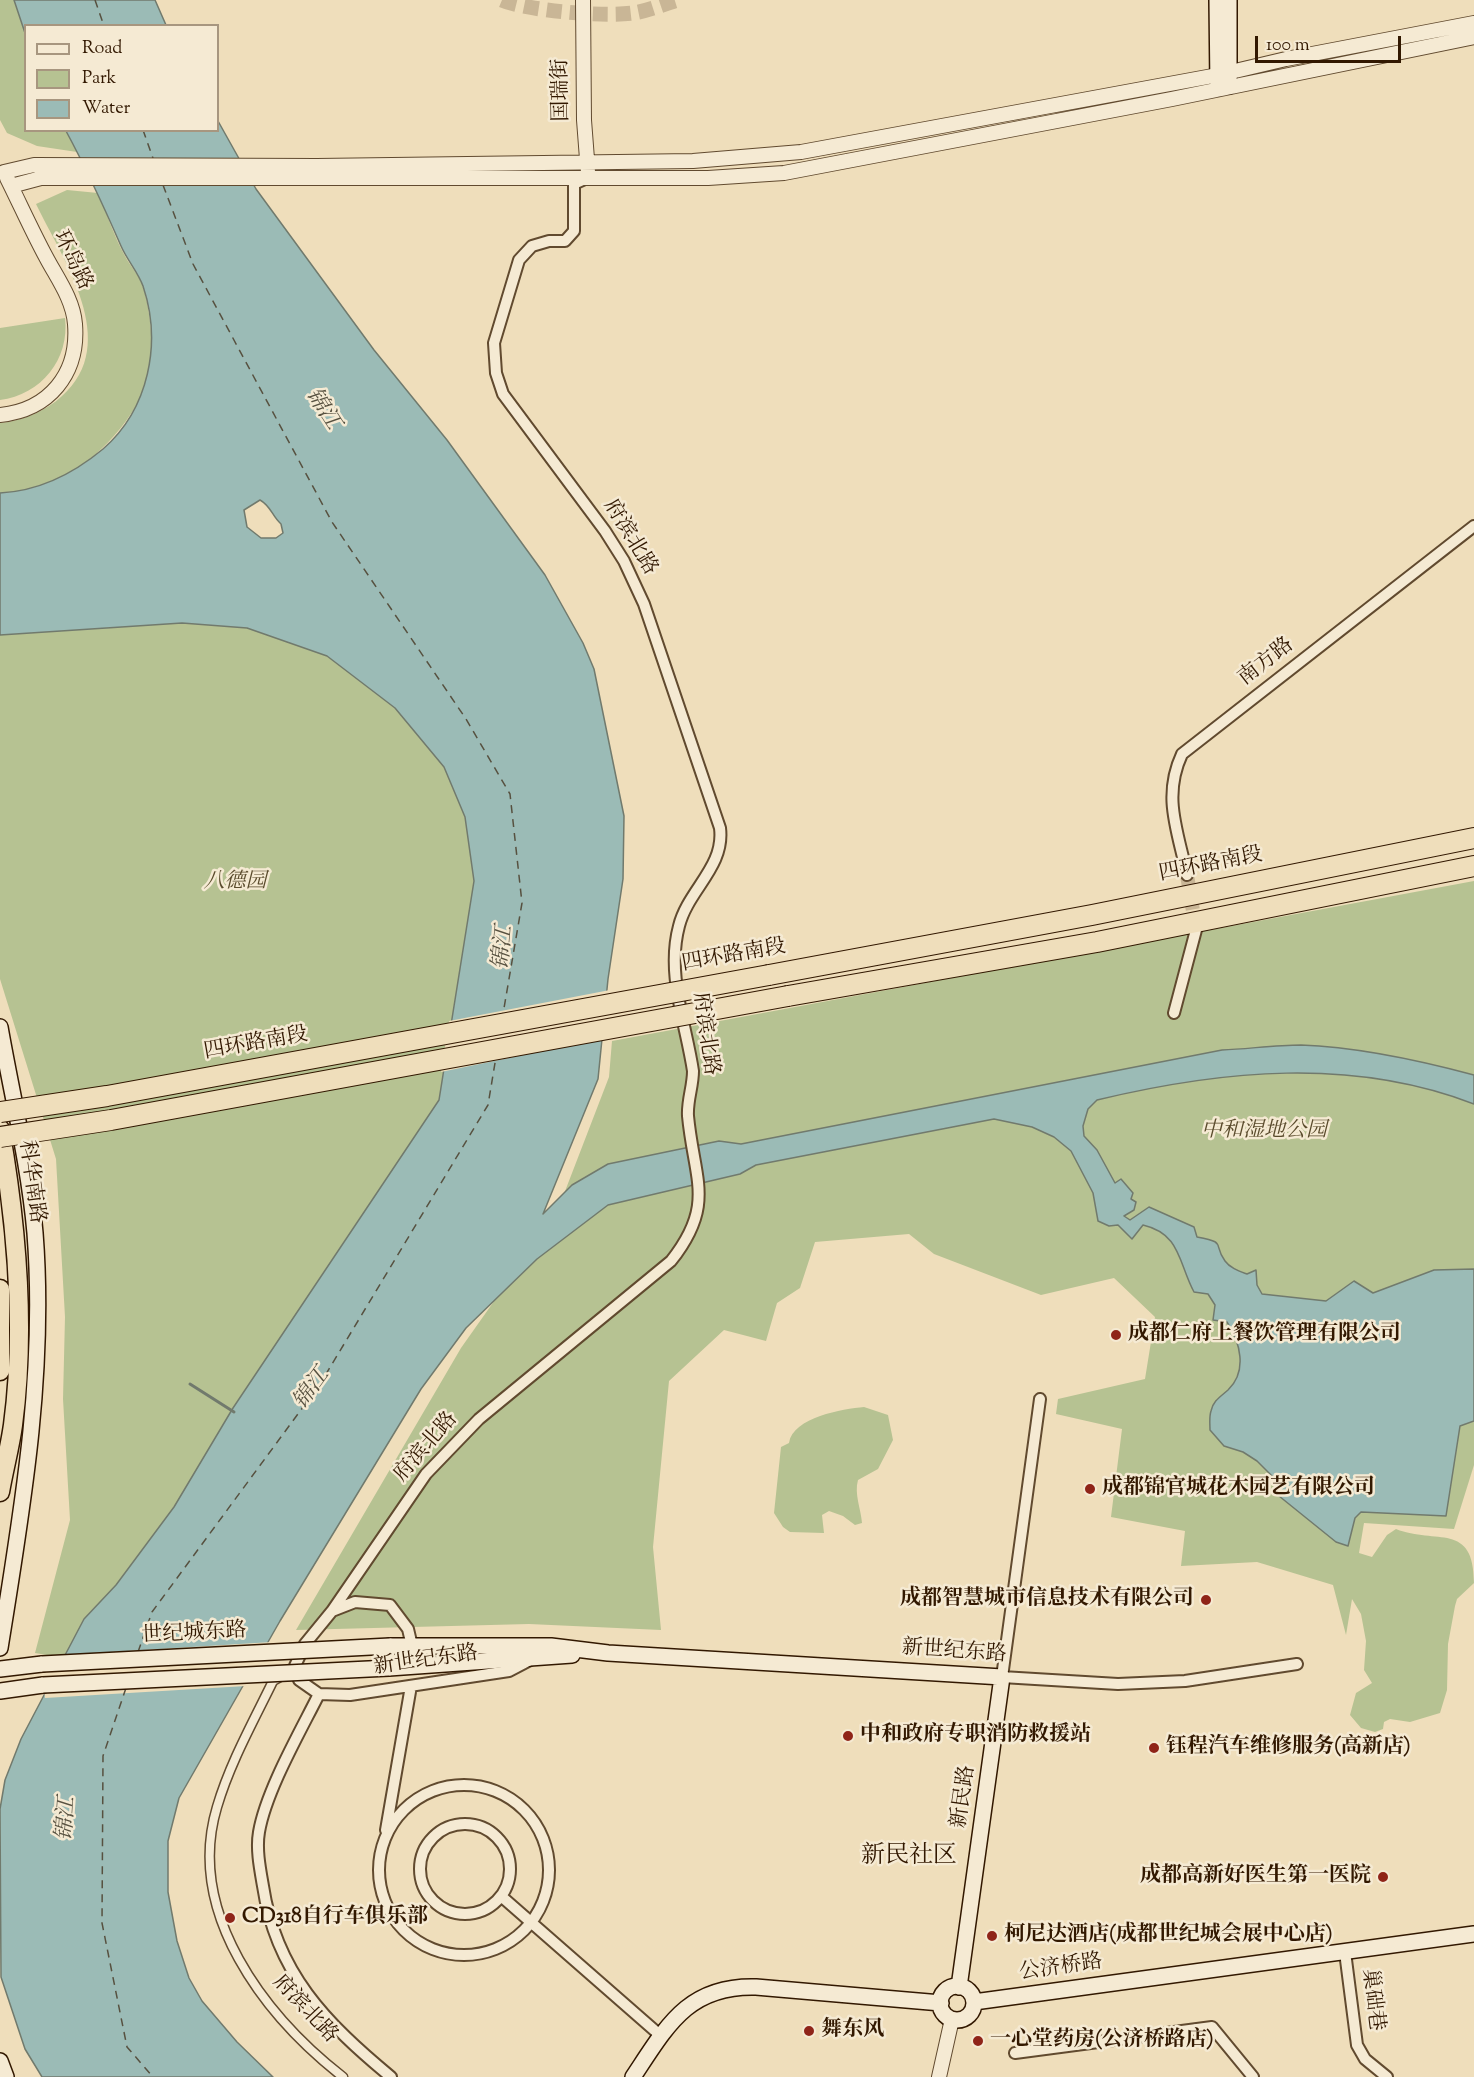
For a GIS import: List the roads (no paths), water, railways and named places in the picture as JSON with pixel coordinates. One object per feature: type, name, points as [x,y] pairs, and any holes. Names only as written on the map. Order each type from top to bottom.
[{"type":"highway","name":"四环路南段","points":[[0,1112],[107,1096],[1092,915],[1474,838]]},
{"type":"highway","points":[[0,1137],[111,1120],[1097,942],[1474,866]]},
{"type":"highway","name":"科华南路","points":[[0,1129],[15,1242],[18,1361],[13,1425],[0,1492]]},
{"type":"highway","points":[[0,1289],[0,1365]]},
{"type":"main road","points":[[1217,0],[1223,80]]},
{"type":"main road","points":[[1223,80],[1229,0]]},
{"type":"main road","points":[[0,1028],[35,1233],[38,1364],[32,1433],[0,1648]]},
{"type":"main road","points":[[0,1064],[10,1087]]},
{"type":"main road","name":"新世纪东路","points":[[390,1646],[551,1646],[608,1653],[1002,1677]]},
{"type":"main road","name":"世纪城东路","points":[[0,1669],[42,1664],[390,1646]]},
{"type":"main road","name":"新世纪东路","points":[[389,1668],[608,1653]]},
{"type":"main road","name":"世纪城东路","points":[[0,1691],[43,1685],[389,1668]]},
{"type":"main road","name":"新民路","points":[[959,1987],[1002,1677]]},
{"type":"main road","name":"公济桥路","points":[[974,2002],[1474,1934]]},
{"type":"main road","points":[[633,2077],[661,2036],[693,2001],[713,1991],[733,1987],[940,2003]]},
{"type":"main road","points":[[959,1987],[970,1992],[974,2002],[967,2017],[952,2019],[944,2013],[940,2003],[948,1989],[959,1987]]},
{"type":"main road","points":[[0,2061],[6,2077]]},
{"type":"street","name":"国瑞街","points":[[583,0],[583,83],[588,178]]},
{"type":"street","points":[[11,186],[41,178],[708,178],[784,173],[1474,24]]},
{"type":"street","points":[[2,168],[34,165],[587,164],[693,161],[801,152],[1474,37]]},
{"type":"street","name":"环岛路","points":[[0,415],[20,413],[38,404],[57,390],[66,375],[75,337],[75,323],[68,296],[2,168]]},
{"type":"street","name":"府滨北路","points":[[344,2077],[276,2013],[248,1977],[231,1945],[213,1883],[210,1851],[216,1809],[235,1757],[273,1681],[295,1666],[305,1644],[332,1611],[426,1474],[479,1419],[671,1260],[690,1235],[697,1218],[700,1189],[690,1135],[687,1102],[693,1084],[693,1071],[678,990],[676,947],[685,910],[718,855],[722,842],[720,828],[644,604],[624,561],[605,531],[503,394],[496,373],[494,344],[519,260],[532,246],[549,241],[565,241],[574,231],[574,184],[588,178]]},
{"type":"street","name":"南方路","points":[[1187,875],[1171,800],[1172,775],[1182,754],[1474,526]]},
{"type":"street","points":[[1174,1014],[1196,930]]},
{"type":"street","name":"新民路","points":[[1002,1677],[1040,1399]]},
{"type":"street","points":[[332,1611],[356,1602],[390,1605],[408,1629],[412,1646]]},
{"type":"street","name":"新世纪东路","points":[[319,1694],[350,1695],[509,1671],[536,1657]]},
{"type":"street","name":"新世纪东路","points":[[1002,1677],[1118,1684],[1163,1682],[1297,1664]]},
{"type":"street","points":[[295,1666],[299,1680],[319,1694],[288,1755],[259,1832],[259,1863],[265,1899],[283,1955],[299,1985],[330,2022],[391,2077]]},
{"type":"street","points":[[386,1834],[401,1811],[423,1795],[441,1789],[477,1785],[503,1794],[525,1809],[541,1831],[550,1857],[549,1885],[540,1912],[521,1935],[496,1951],[467,1956],[438,1953],[412,1939],[392,1918],[380,1891],[378,1862],[386,1834],[411,1686]]},
{"type":"street","points":[[458,1824],[474,1824],[488,1830],[500,1840],[509,1861],[508,1883],[501,1896],[490,1906],[477,1913],[462,1914],[448,1911],[435,1904],[426,1893],[420,1879],[419,1864],[423,1850],[431,1838],[444,1828],[458,1824]]},
{"type":"street","points":[[501,1896],[661,2036]]},
{"type":"street","name":"巢础巷","points":[[1345,1952],[1357,2045],[1365,2059],[1387,2077]]},
{"type":"street","points":[[939,2077],[952,2019]]},
{"type":"street","points":[[1015,2053],[1212,2027],[1253,2077]]},
{"type":"water","points":[[14,0],[155,0],[166,24],[24,24],[24,30]]},
{"type":"water","name":"锦江","points":[[219,123],[256,189],[374,350],[447,440],[545,575],[583,643],[594,669],[624,816],[623,879],[608,979],[598,1079],[543,1214],[572,1185],[608,1164],[719,1141],[741,1144],[1222,1050],[1301,1045],[1345,1048],[1410,1059],[1474,1075],[1474,1104],[1428,1089],[1381,1079],[1334,1074],[1287,1073],[1191,1081],[1097,1100],[1088,1109],[1083,1126],[1084,1136],[1097,1150],[1115,1183],[1121,1179],[1133,1193],[1131,1199],[1136,1202],[1134,1210],[1124,1216],[1130,1220],[1149,1207],[1194,1227],[1197,1237],[1218,1244],[1221,1255],[1232,1267],[1247,1274],[1256,1270],[1257,1285],[1262,1294],[1326,1301],[1354,1281],[1373,1293],[1434,1270],[1474,1269],[1474,1421],[1460,1426],[1446,1516],[1361,1512],[1355,1518],[1348,1546],[1336,1542],[1279,1496],[1275,1479],[1257,1461],[1243,1452],[1224,1446],[1210,1430],[1213,1404],[1234,1382],[1238,1374],[1240,1356],[1232,1330],[1227,1322],[1213,1320],[1215,1305],[1208,1294],[1194,1292],[1172,1242],[1155,1229],[1143,1225],[1132,1239],[1118,1225],[1109,1226],[1098,1221],[1093,1193],[1071,1151],[1054,1137],[1032,1127],[994,1119],[756,1165],[740,1174],[608,1205],[537,1259],[466,1328],[421,1389],[280,1621],[179,1798],[168,1841],[168,1892],[177,1941],[189,1978],[202,2001],[237,2042],[273,2077],[42,2077],[25,2049],[1,1977],[0,1809],[5,1780],[21,1739],[84,1619],[116,1585],[174,1507],[233,1408],[439,1100],[474,881],[465,817],[444,767],[395,708],[327,656],[247,628],[182,623],[0,635],[0,493],[28,489],[55,480],[80,466],[103,449],[119,433],[131,415],[141,395],[147,374],[151,352],[151,330],[149,308],[143,286],[123,251],[67,132],[219,132]],"holes":[[[260,500],[281,524],[283,533],[276,538],[261,538],[247,527],[244,510]]]},
{"type":"waterway","points":[[190,1384],[234,1412]]},
{"type":"tunnel","points":[[502,0],[547,10],[604,14],[639,12],[678,0]]},
{"type":"tunnel","points":[[1187,875],[1196,929]]},
{"type":"place","name":"成都仁府上餐饮管理有限公司","points":[[1116,1335]]},
{"type":"place","name":"成都锦官城花木园艺有限公司","points":[[1090,1489]]},
{"type":"place","name":"成都智慧城市信息技术有限公司","points":[[1206,1600]]},
{"type":"place","name":"中和政府专职消防救援站","points":[[848,1736]]},
{"type":"place","name":"钰程汽车维修服务(高新店)","points":[[1154,1748]]},
{"type":"place","name":"成都高新好医生第一医院","points":[[1383,1877]]},
{"type":"place","name":"CD318自行车俱乐部","points":[[230,1918]]},
{"type":"place","name":"柯尼达酒店(成都世纪城会展中心店)","points":[[992,1936]]},
{"type":"place","name":"舞东风","points":[[809,2031]]},
{"type":"place","name":"一心堂药房(公济桥路店)","points":[[978,2041]]},
{"type":"district","name":"新民社区","points":[[909,1858]]},
{"type":"park label","name":"八德园","points":[[235,883]]},
{"type":"park label","name":"中和湿地公园","points":[[1264,1132]]}]
